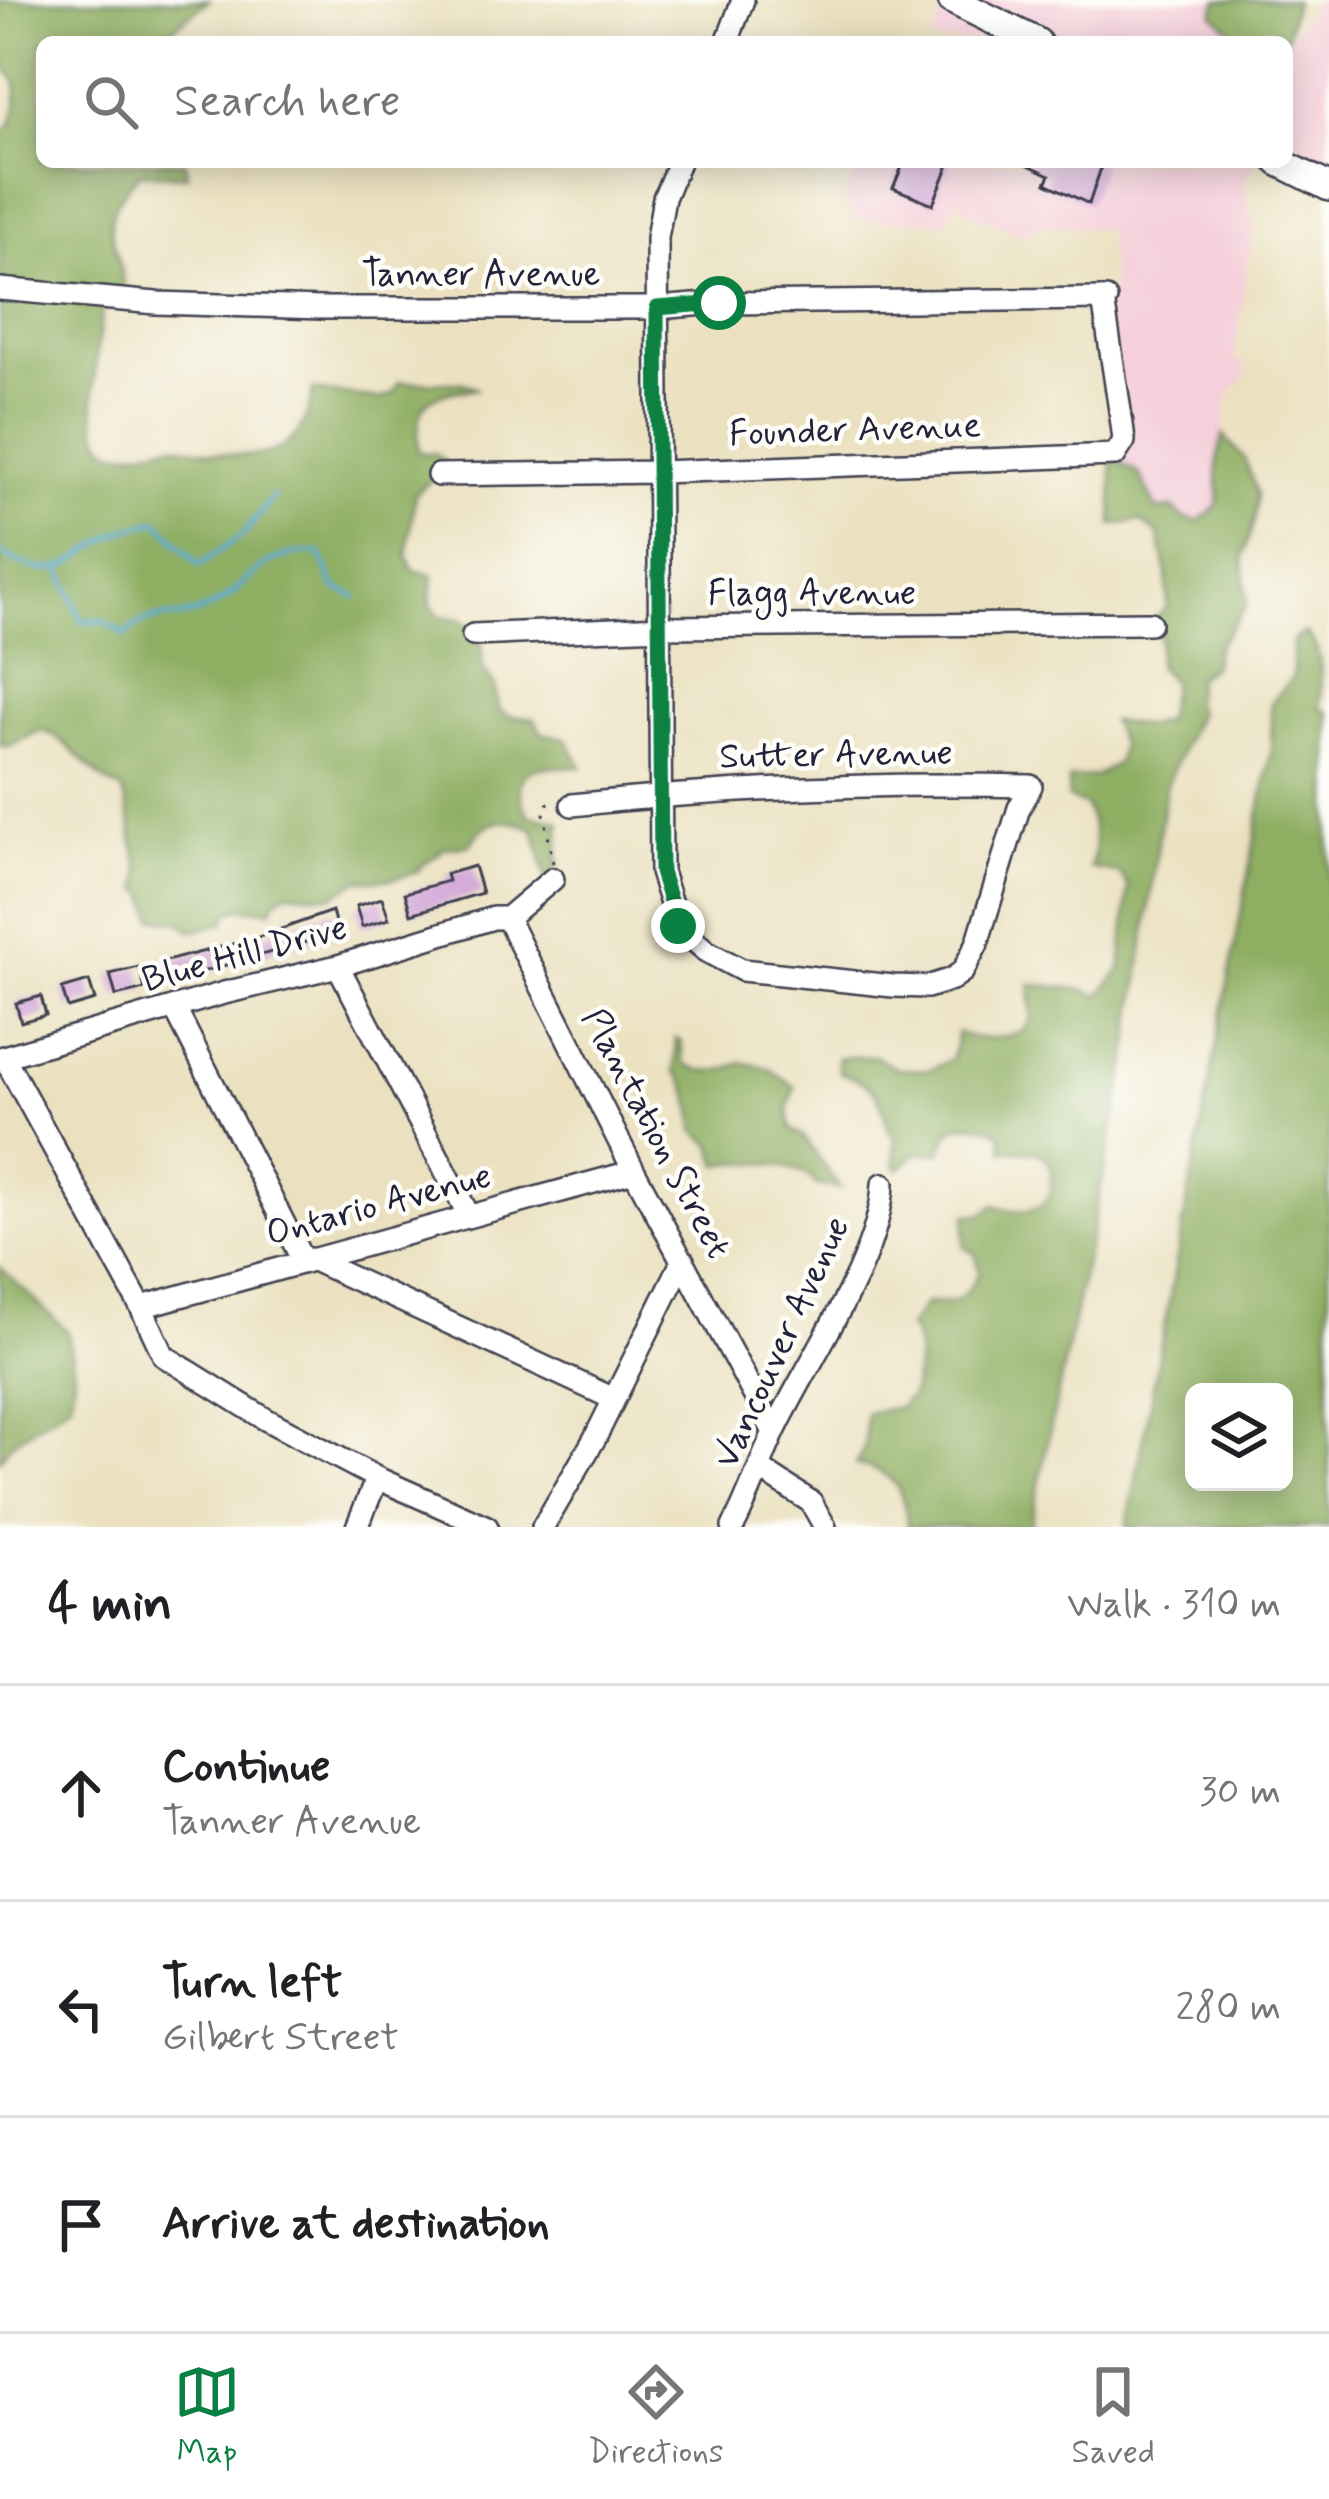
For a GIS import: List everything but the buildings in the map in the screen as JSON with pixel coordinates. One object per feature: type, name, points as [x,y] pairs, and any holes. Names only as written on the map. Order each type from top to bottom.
[{"type":"main road","points":[[952,0],[1024,36]]},
{"type":"main road","points":[[1291,168],[1329,187]]},
{"type":"street","points":[[729,36],[743,0]]},
{"type":"street","points":[[662,796],[656,238],[676,168]]},
{"type":"street","name":"Tanner Avenue","points":[[0,290],[194,305],[657,308],[719,303],[1104,299]]},
{"type":"street","name":"Founder Avenue","points":[[438,475],[1114,455],[1124,441],[1104,299]]},
{"type":"street","name":"Flagg Avenue","points":[[473,635],[662,627],[1150,623]]},
{"type":"street","name":"Sutter Avenue","points":[[572,805],[662,796],[758,788],[1031,786],[1019,808],[977,944],[963,971],[927,987],[742,970],[706,951],[678,926],[668,901],[661,872],[662,796]]},
{"type":"street","points":[[507,918],[553,879]]},
{"type":"street","name":"Blue Hill Drive","points":[[2,1058],[174,1007],[338,966],[471,924],[507,918]]},
{"type":"street","name":"Plantation Street","points":[[507,918],[634,1171],[774,1432]]},
{"type":"street","points":[[338,966],[469,1216]]},
{"type":"street","points":[[174,1007],[307,1260],[614,1399]]},
{"type":"street","points":[[2,1058],[142,1307],[164,1356],[268,1420],[377,1478],[487,1527]]},
{"type":"street","name":"Ontario Avenue","points":[[142,1307],[634,1171]]},
{"type":"street","name":"Vancouver Avenue","points":[[734,1527],[774,1432],[855,1275],[882,1207],[883,1184]]},
{"type":"street","points":[[543,1527],[683,1260]]},
{"type":"street","points":[[759,1468],[811,1502],[825,1527]]},
{"type":"street","points":[[357,1527],[377,1478]]},
{"type":"path","points":[[553,879],[554,853],[544,813],[547,803],[559,799],[572,805]]},
{"type":"shaded area","points":[[947,0],[1218,0],[1213,14],[1230,29],[1228,36],[933,36]]},
{"type":"shaded area","points":[[1316,0],[1329,0],[1329,189],[1293,166],[1291,36]]},
{"type":"shaded area","points":[[855,168],[1253,168],[1244,184],[1254,221],[1234,360],[1243,362],[1246,377],[1229,393],[1217,465],[1221,500],[1212,513],[1198,522],[1156,509],[1139,473],[1112,458],[1115,441],[1097,307],[1112,289],[1107,230],[1038,224],[1027,234],[1015,233],[961,208],[958,196],[947,222],[854,220],[843,203]]},
{"type":"green space","points":[[0,0],[209,0],[172,29],[171,36],[36,36],[36,168],[186,168],[187,176],[140,173],[114,209],[112,236],[123,301],[103,302],[94,392],[96,427],[107,447],[133,452],[172,445],[262,454],[290,442],[300,430],[313,390],[380,399],[394,393],[399,382],[465,383],[476,389],[435,397],[422,410],[418,452],[436,454],[448,466],[415,494],[407,556],[413,570],[433,575],[430,603],[439,616],[460,619],[482,634],[482,667],[495,686],[498,709],[508,716],[535,719],[541,733],[566,738],[582,767],[541,768],[524,776],[520,785],[528,815],[560,822],[557,872],[547,881],[534,829],[497,822],[482,829],[470,845],[444,848],[417,872],[393,879],[358,880],[333,896],[288,892],[277,898],[271,910],[240,908],[228,913],[224,923],[192,931],[178,921],[154,919],[146,893],[139,889],[140,869],[122,790],[41,730],[11,746],[0,746],[0,132],[10,126],[17,105],[16,81],[0,61]]},
{"type":"green space","points":[[1218,0],[1295,0],[1286,36],[1228,36],[1230,29],[1213,14]]},
{"type":"green space","points":[[1223,435],[1244,458],[1257,494],[1243,558],[1247,605],[1216,648],[1212,667],[1197,677],[1194,705],[1198,712],[1166,786],[1128,1057],[1030,1527],[907,1527],[895,1484],[879,1471],[856,1465],[865,1446],[866,1413],[899,1407],[912,1394],[917,1350],[908,1327],[926,1303],[958,1299],[979,1273],[976,1254],[964,1247],[966,1215],[983,1214],[995,1205],[1024,1211],[1040,1206],[1050,1192],[1051,1170],[1042,1155],[1004,1151],[1001,1133],[970,1125],[951,1129],[940,1153],[917,1153],[899,1169],[895,1136],[879,1100],[863,1083],[839,1072],[838,1058],[875,1056],[897,1069],[930,1070],[952,1059],[958,1032],[991,1038],[1024,1031],[1032,1017],[1030,984],[1085,990],[1098,996],[1121,970],[1128,886],[1119,873],[1090,868],[1093,829],[1086,806],[1068,798],[1069,779],[1096,776],[1117,763],[1121,746],[1111,721],[1147,726],[1165,720],[1172,682],[1157,666],[1160,638],[1150,624],[1167,607],[1159,535],[1140,521],[1113,525],[1112,458],[1139,473],[1156,509],[1173,508],[1184,518],[1198,521],[1217,504]]},
{"type":"green space","points":[[1304,632],[1316,648],[1320,666],[1320,708],[1329,713],[1329,1527],[1127,1527],[1271,752],[1271,703],[1293,677],[1293,640]]},
{"type":"green space","points":[[676,1039],[681,1042],[684,1063],[691,1067],[712,1071],[741,1062],[768,1068],[795,1087],[788,1108],[791,1129],[803,1136],[840,1188],[817,1185],[799,1171],[772,1164],[719,1165],[712,1145],[695,1130],[688,1090],[675,1072]]},
{"type":"green space","points":[[0,1267],[68,1332],[74,1375],[71,1402],[11,1443],[0,1460]]},
{"type":"waterway","points":[[0,553],[22,564],[53,569],[121,532],[158,521],[199,565],[242,536],[274,496]]},
{"type":"waterway","points":[[61,571],[82,621],[104,621],[125,635],[153,619],[204,610],[266,564],[297,554],[320,553],[334,587],[356,597]]},
{"type":"route","points":[[678,926],[661,872],[657,308],[719,303]]}]
